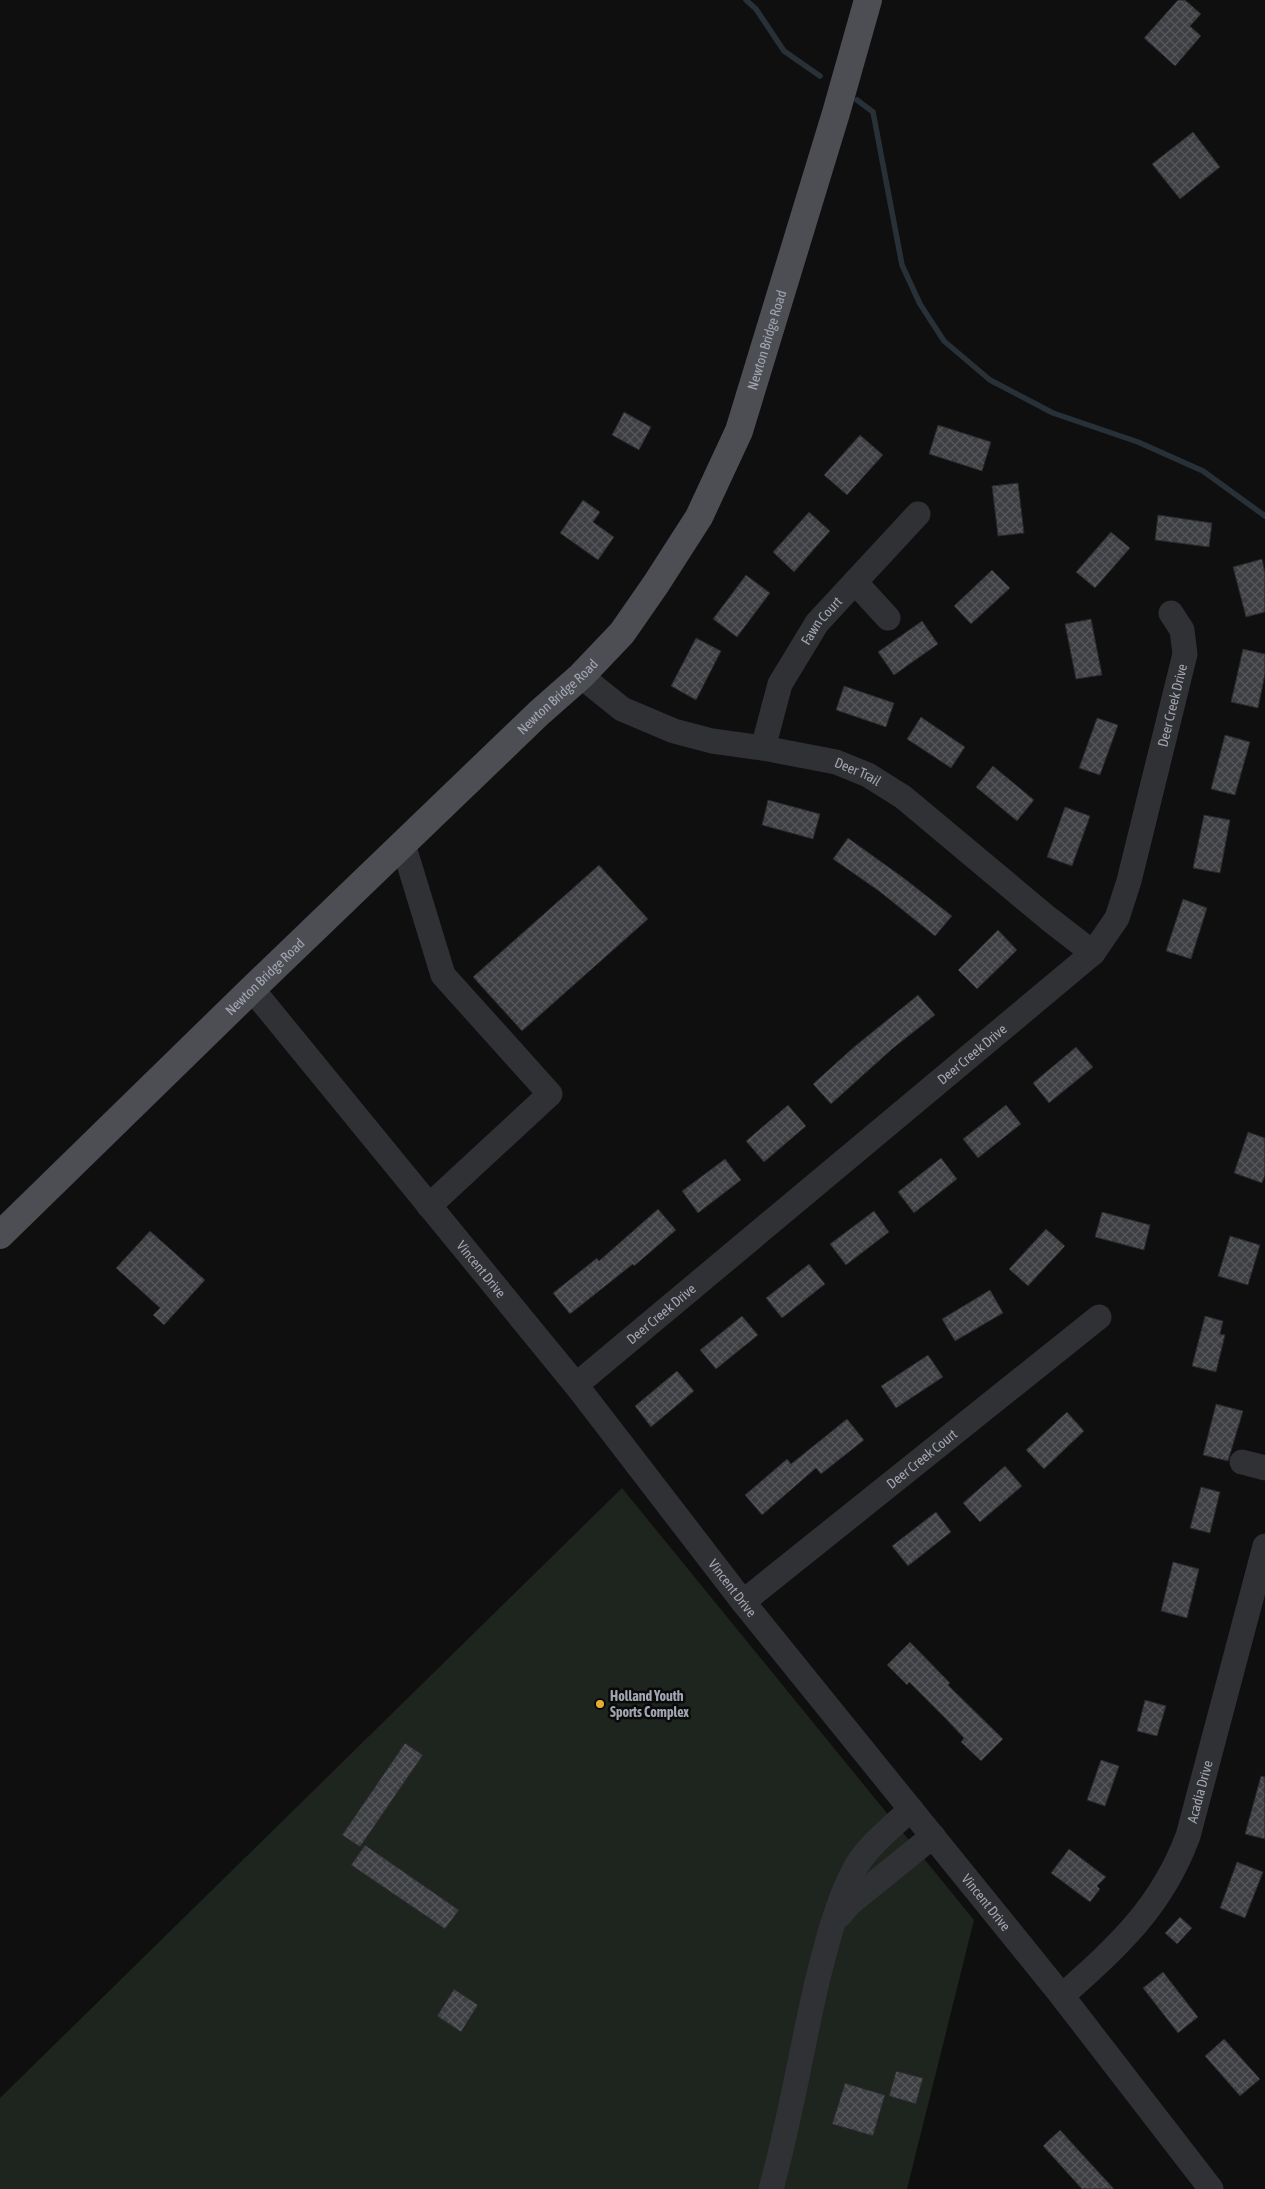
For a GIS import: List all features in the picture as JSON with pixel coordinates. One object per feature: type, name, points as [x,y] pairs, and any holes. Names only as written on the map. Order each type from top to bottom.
[{"type":"main road","name":"Newton Bridge Road","points":[[0,1235],[252,989],[539,713],[581,676],[622,633],[700,517],[739,431],[836,113],[868,0]]},
{"type":"street","name":"Fawn Court","points":[[763,748],[780,684],[817,623],[918,514]]},
{"type":"street","points":[[855,582],[888,618]]},
{"type":"street","name":"Deer Creek Drive","points":[[576,1385],[1093,953],[1117,918],[1129,881],[1184,654],[1182,630],[1171,613]]},
{"type":"street","name":"Deer Trail","points":[[581,676],[622,709],[674,731],[712,741],[763,748],[836,762],[868,775],[903,797],[1049,919],[1093,953]]},
{"type":"street","points":[[403,844],[443,974],[550,1094],[429,1206]]},
{"type":"street","name":"Vincent Drive","points":[[252,989],[576,1385],[743,1602],[1062,1996],[1211,2189]]},
{"type":"street","name":"Deer Creek Court","points":[[743,1602],[1099,1317]]},
{"type":"street","name":"Acadia Drive","points":[[1062,1996],[1126,1936],[1152,1906],[1178,1861],[1188,1836],[1265,1546]]},
{"type":"street","points":[[771,2189],[786,2134],[803,2041],[834,1923],[854,1871],[861,1859],[869,1848],[911,1809]]},
{"type":"street","points":[[834,1923],[849,1904],[933,1836]]},
{"type":"shaded area","name":"Holland Youth Sports Complex","points":[[622,1488],[974,1920],[907,2189],[0,2189],[0,2098]]},
{"type":"building","points":[[1178,0],[1185,0],[1201,14],[1190,26],[1201,36],[1175,66],[1144,38]]},
{"type":"building","points":[[1193,132],[1220,167],[1180,199],[1152,164]]},
{"type":"building","points":[[624,412],[651,427],[639,450],[612,435]]},
{"type":"building","points":[[938,425],[991,442],[982,471],[929,454]]},
{"type":"building","points":[[860,435],[883,455],[847,495],[824,475]]},
{"type":"building","points":[[1018,483],[1024,533],[998,536],[992,486]]},
{"type":"building","points":[[583,500],[600,512],[593,522],[614,537],[598,560],[560,533]]},
{"type":"building","points":[[809,512],[830,531],[794,572],[773,552]]},
{"type":"building","points":[[1158,515],[1212,523],[1209,547],[1155,540]]},
{"type":"building","points":[[1111,532],[1130,548],[1095,588],[1076,572]]},
{"type":"building","points":[[1262,559],[1265,573],[1265,612],[1246,617],[1233,567]]},
{"type":"building","points":[[992,570],[1010,588],[971,624],[954,606]]},
{"type":"building","points":[[746,575],[770,593],[737,637],[713,619]]},
{"type":"building","points":[[1091,619],[1102,675],[1076,679],[1065,624]]},
{"type":"building","points":[[922,621],[938,644],[894,675],[878,652]]},
{"type":"building","points":[[696,638],[721,651],[696,700],[671,686]]},
{"type":"building","points":[[1243,649],[1265,654],[1265,674],[1258,708],[1231,702]]},
{"type":"building","points":[[844,686],[894,703],[886,727],[836,710]]},
{"type":"building","points":[[921,717],[965,747],[951,768],[907,739]]},
{"type":"building","points":[[1097,718],[1118,725],[1100,775],[1079,768]]},
{"type":"building","points":[[1225,735],[1250,742],[1235,795],[1211,789]]},
{"type":"building","points":[[993,766],[1034,800],[1017,821],[976,787]]},
{"type":"building","points":[[768,800],[820,814],[813,839],[762,825]]},
{"type":"building","points":[[1065,807],[1090,816],[1072,866],[1047,857]]},
{"type":"building","points":[[1204,815],[1230,820],[1220,873],[1193,868]]},
{"type":"building","points":[[848,838],[952,916],[935,936],[879,891],[833,859]]},
{"type":"building","points":[[599,865],[648,919],[522,1031],[473,977]]},
{"type":"building","points":[[1183,899],[1207,908],[1191,959],[1166,951]]},
{"type":"building","points":[[998,930],[1017,950],[977,989],[958,970]]},
{"type":"building","points":[[918,995],[935,1015],[892,1049],[831,1104],[813,1084],[854,1047]]},
{"type":"building","points":[[1076,1047],[1093,1067],[1049,1103],[1033,1083]]},
{"type":"building","points":[[788,1105],[806,1126],[764,1162],[746,1141]]},
{"type":"building","points":[[1006,1105],[1021,1124],[978,1158],[963,1139]]},
{"type":"building","points":[[1248,1132],[1265,1138],[1265,1175],[1262,1183],[1234,1173]]},
{"type":"building","points":[[941,1158],[957,1179],[914,1213],[898,1192]]},
{"type":"building","points":[[725,1159],[741,1180],[698,1213],[682,1191]]},
{"type":"building","points":[[658,1209],[676,1230],[634,1266],[633,1264],[570,1314],[553,1293],[597,1258],[599,1261]]},
{"type":"building","points":[[874,1211],[889,1232],[846,1265],[830,1244]]},
{"type":"building","points":[[1102,1212],[1150,1225],[1144,1250],[1095,1237]]},
{"type":"building","points":[[1046,1229],[1065,1246],[1028,1286],[1009,1269]]},
{"type":"building","points":[[150,1231],[205,1280],[164,1325],[153,1315],[160,1308],[116,1268]]},
{"type":"building","points":[[1230,1236],[1260,1245],[1248,1285],[1218,1276]]},
{"type":"building","points":[[809,1264],[825,1284],[782,1318],[766,1298]]},
{"type":"building","points":[[990,1290],[1003,1313],[955,1341],[942,1319]]},
{"type":"building","points":[[742,1316],[758,1335],[716,1369],[700,1350]]},
{"type":"building","points":[[1205,1316],[1223,1321],[1220,1334],[1225,1335],[1216,1372],[1192,1366]]},
{"type":"building","points":[[928,1355],[943,1377],[896,1408],[881,1386]]},
{"type":"building","points":[[677,1371],[694,1391],[651,1427],[635,1406]]},
{"type":"building","points":[[1216,1404],[1243,1411],[1228,1461],[1203,1455]]},
{"type":"building","points":[[1067,1412],[1084,1431],[1044,1469],[1026,1450]]},
{"type":"building","points":[[847,1419],[864,1440],[821,1474],[816,1468],[762,1515],[745,1495],[787,1459],[791,1464]]},
{"type":"building","points":[[1005,1466],[1022,1486],[980,1522],[963,1503]]},
{"type":"building","points":[[1201,1487],[1220,1492],[1210,1533],[1190,1528]]},
{"type":"building","points":[[936,1512],[951,1532],[908,1566],[892,1546]]},
{"type":"building","points":[[1173,1562],[1199,1569],[1187,1618],[1161,1611]]},
{"type":"building","points":[[910,1642],[950,1683],[948,1685],[1003,1739],[981,1761],[961,1742],[964,1738],[946,1719],[909,1682],[907,1685],[887,1665]]},
{"type":"building","points":[[1145,1700],[1166,1706],[1157,1736],[1137,1731]]},
{"type":"building","points":[[405,1743],[423,1755],[360,1847],[342,1835]]},
{"type":"building","points":[[1101,1760],[1119,1766],[1105,1806],[1087,1800]]},
{"type":"building","points":[[1261,1776],[1265,1777],[1265,1839],[1245,1834]]},
{"type":"building","points":[[365,1845],[459,1910],[445,1929],[351,1865]]},
{"type":"building","points":[[1069,1849],[1106,1877],[1097,1886],[1100,1889],[1090,1902],[1051,1873]]},
{"type":"building","points":[[1237,1862],[1263,1872],[1245,1918],[1220,1908]]},
{"type":"building","points":[[1180,1917],[1192,1928],[1177,1944],[1165,1933]]},
{"type":"building","points":[[1163,1972],[1198,2017],[1178,2033],[1143,1988]]},
{"type":"building","points":[[454,1989],[478,2005],[461,2032],[437,2016]]},
{"type":"building","points":[[1224,2039],[1260,2079],[1240,2096],[1205,2056]]},
{"type":"building","points":[[896,2071],[923,2078],[916,2104],[889,2096]]},
{"type":"building","points":[[845,2083],[885,2095],[873,2136],[832,2124]]},
{"type":"building","points":[[1060,2130],[1114,2189],[1082,2189],[1043,2146]]},
{"type":"waterway","points":[[746,0],[756,9],[784,51],[820,76]]},
{"type":"waterway","points":[[857,100],[873,112],[902,265],[920,304],[944,341],[990,380],[1053,413],[1138,442],[1203,471],[1265,516]]},
{"type":"place","name":"Holland Youth Sports Complex","points":[[600,1704]]}]
